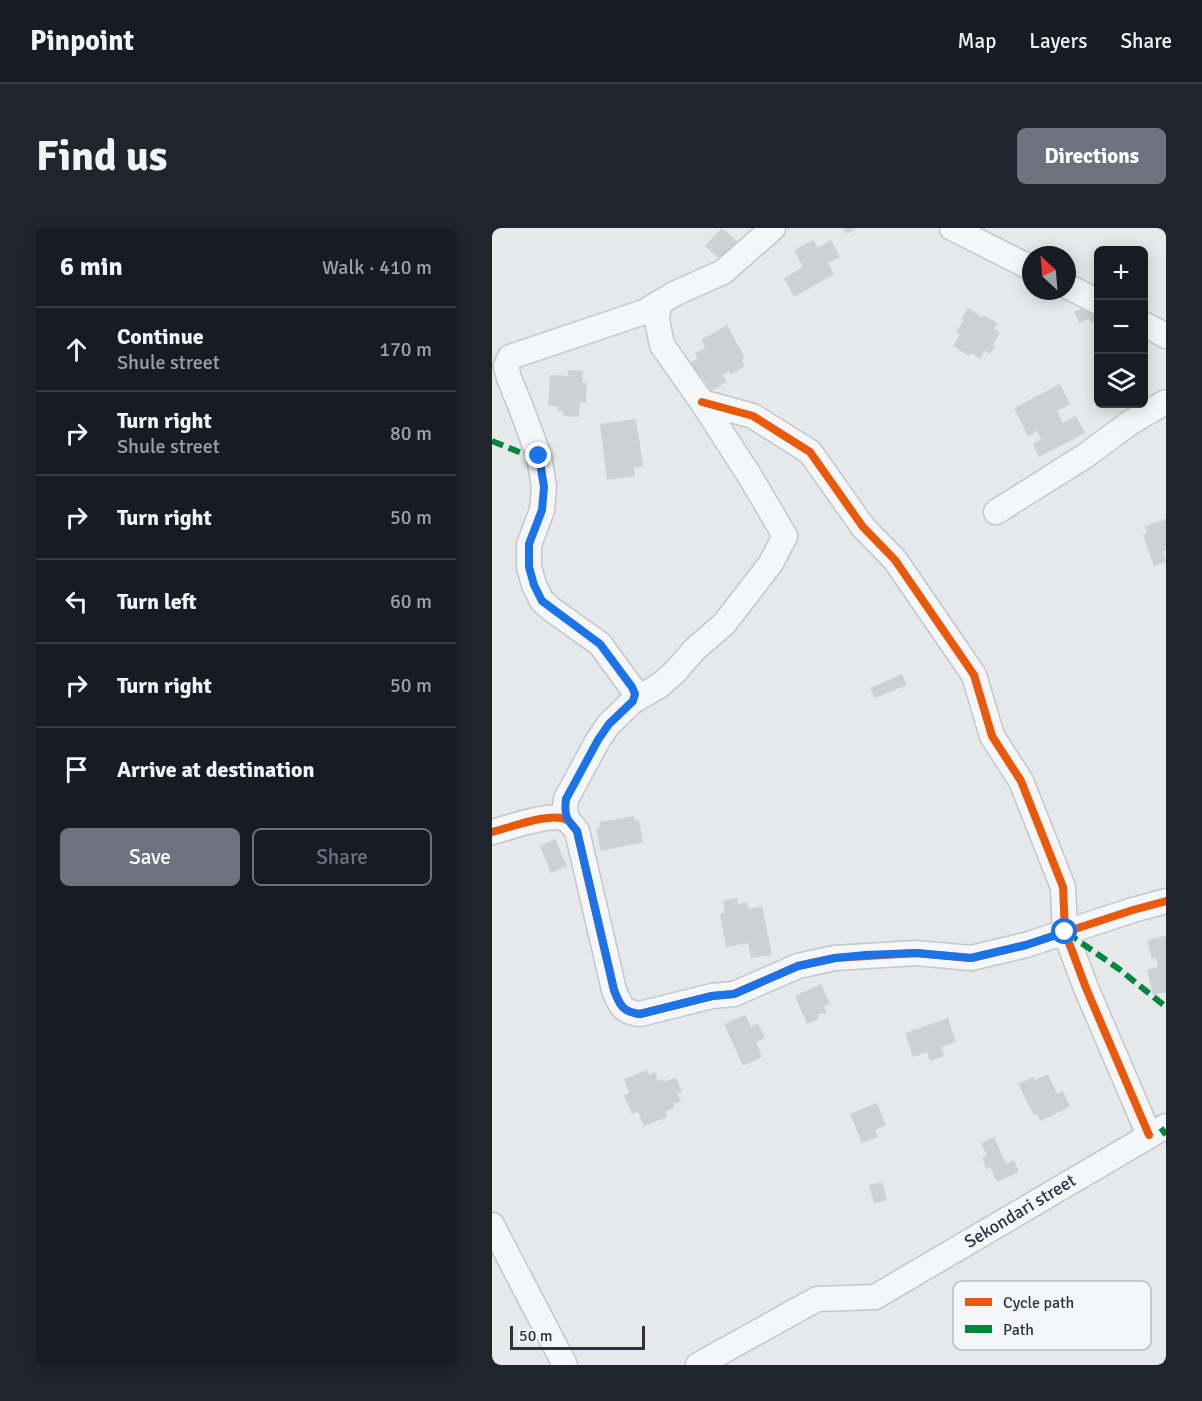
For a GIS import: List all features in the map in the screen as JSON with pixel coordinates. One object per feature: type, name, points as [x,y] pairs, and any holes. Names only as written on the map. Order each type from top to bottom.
[{"type":"street","points":[[633,701],[635,694],[632,687],[600,644],[546,605],[534,585],[529,567],[529,544],[542,510],[544,487],[539,456],[508,378],[506,366],[510,357],[644,312],[723,272],[773,228]]},
{"type":"street","points":[[952,228],[1022,263]]},
{"type":"street","points":[[1076,291],[1094,300]]},
{"type":"street","points":[[567,820],[566,799],[609,724],[633,701],[659,686],[724,624],[771,563],[785,537],[751,478],[662,345],[657,320],[658,303]]},
{"type":"street","points":[[1148,327],[1166,336]]},
{"type":"street","points":[[702,402],[753,417],[810,452],[863,527],[895,560],[974,675],[992,736],[1021,781],[1063,887],[1065,932],[1086,988],[1158,1131]]},
{"type":"street","points":[[996,512],[1085,456],[1131,422],[1166,402]]},
{"type":"street","points":[[492,832],[556,816],[567,820],[577,831],[614,990],[623,1009],[640,1014],[712,996],[734,994],[798,966],[835,958],[916,953],[971,958],[1026,945],[1166,901]]},
{"type":"street","name":"Sekondari street","points":[[698,1365],[817,1299],[875,1298],[1158,1131]]},
{"type":"street","points":[[492,1225],[565,1365]]},
{"type":"building","points":[[722,228],[740,244],[723,262],[705,246]]},
{"type":"building","points":[[842,228],[855,228],[848,234]]},
{"type":"building","points":[[813,240],[818,248],[831,240],[840,257],[828,263],[834,274],[794,297],[784,278],[803,267],[794,250]]},
{"type":"building","points":[[1092,304],[1094,305],[1094,322],[1091,323],[1089,319],[1079,323],[1074,312]]},
{"type":"building","points":[[968,308],[998,324],[994,328],[1000,333],[992,345],[995,347],[990,354],[985,350],[980,359],[971,353],[969,356],[953,346],[960,335],[956,332],[964,320],[961,319]]},
{"type":"building","points":[[727,325],[745,358],[742,360],[745,366],[731,375],[729,371],[723,375],[727,382],[711,391],[691,362],[698,358],[695,353],[705,348],[701,340]]},
{"type":"building","points":[[568,370],[583,371],[582,382],[587,383],[586,403],[580,402],[579,417],[563,416],[564,412],[557,411],[558,406],[548,406],[550,375],[568,376]]},
{"type":"building","points":[[1060,384],[1070,404],[1057,411],[1063,423],[1076,416],[1085,433],[1039,457],[1033,444],[1041,439],[1037,431],[1028,436],[1014,408]]},
{"type":"building","points":[[636,419],[643,466],[634,468],[635,476],[607,480],[600,424]]},
{"type":"building","points":[[1166,519],[1166,550],[1163,551],[1166,562],[1154,566],[1143,535],[1147,533],[1145,526]]},
{"type":"building","points":[[902,674],[907,685],[875,698],[870,688]]},
{"type":"building","points":[[634,816],[635,821],[639,820],[643,842],[601,851],[596,829],[600,828],[599,822]]},
{"type":"building","points":[[555,839],[567,866],[551,873],[540,846]]},
{"type":"building","points":[[737,898],[738,904],[747,902],[749,909],[762,906],[772,955],[751,958],[748,943],[726,947],[720,914],[725,913],[723,901]]},
{"type":"building","points":[[1166,936],[1166,992],[1153,995],[1147,970],[1158,967],[1156,958],[1152,959],[1147,940]]},
{"type":"building","points":[[821,984],[830,1004],[824,1006],[827,1013],[818,1014],[819,1019],[807,1024],[795,996]]},
{"type":"building","points":[[745,1015],[751,1027],[758,1023],[765,1038],[756,1042],[762,1057],[743,1066],[724,1024]]},
{"type":"building","points":[[948,1018],[956,1042],[941,1047],[944,1056],[930,1061],[927,1052],[913,1057],[905,1033]]},
{"type":"building","points":[[647,1070],[649,1075],[655,1072],[658,1081],[662,1079],[664,1082],[676,1077],[682,1092],[677,1094],[681,1101],[673,1104],[675,1107],[665,1112],[667,1117],[644,1126],[638,1112],[632,1114],[624,1095],[629,1093],[624,1079]]},
{"type":"building","points":[[1048,1074],[1057,1094],[1063,1091],[1070,1107],[1040,1121],[1037,1114],[1034,1115],[1018,1084],[1033,1077],[1035,1080]]},
{"type":"building","points":[[877,1103],[886,1125],[875,1130],[878,1137],[862,1143],[850,1114]]},
{"type":"building","points":[[994,1137],[1006,1164],[1014,1160],[1019,1172],[997,1182],[990,1167],[986,1169],[982,1158],[987,1156],[981,1143]]},
{"type":"building","points":[[882,1182],[887,1200],[874,1203],[869,1185]]},
{"type":"marked path","points":[[492,441],[524,454],[539,456]]},
{"type":"marked path","points":[[1067,933],[1119,969],[1166,1007]]},
{"type":"marked path","points":[[1161,1128],[1166,1135]]},
{"type":"cycle path","points":[[702,402],[753,416],[810,452],[863,527],[895,560],[974,675],[992,736],[1021,781],[1063,887],[1065,932],[1086,988],[1149,1135]]},
{"type":"cycle path","points":[[492,832],[530,821],[551,818],[567,820],[577,831],[614,990],[623,1007],[630,1012],[640,1014],[712,996],[734,994],[798,966],[835,958],[916,953],[971,958],[1026,945],[1166,901]]},
{"type":"route","points":[[539,456],[544,487],[542,510],[529,544],[529,567],[534,585],[542,601],[600,644],[635,694],[633,701],[609,724],[598,740],[566,799],[565,809],[567,820],[577,831],[614,990],[623,1009],[640,1014],[687,1001],[734,994],[798,966],[835,958],[916,953],[971,958],[1026,945],[1065,932]]}]
